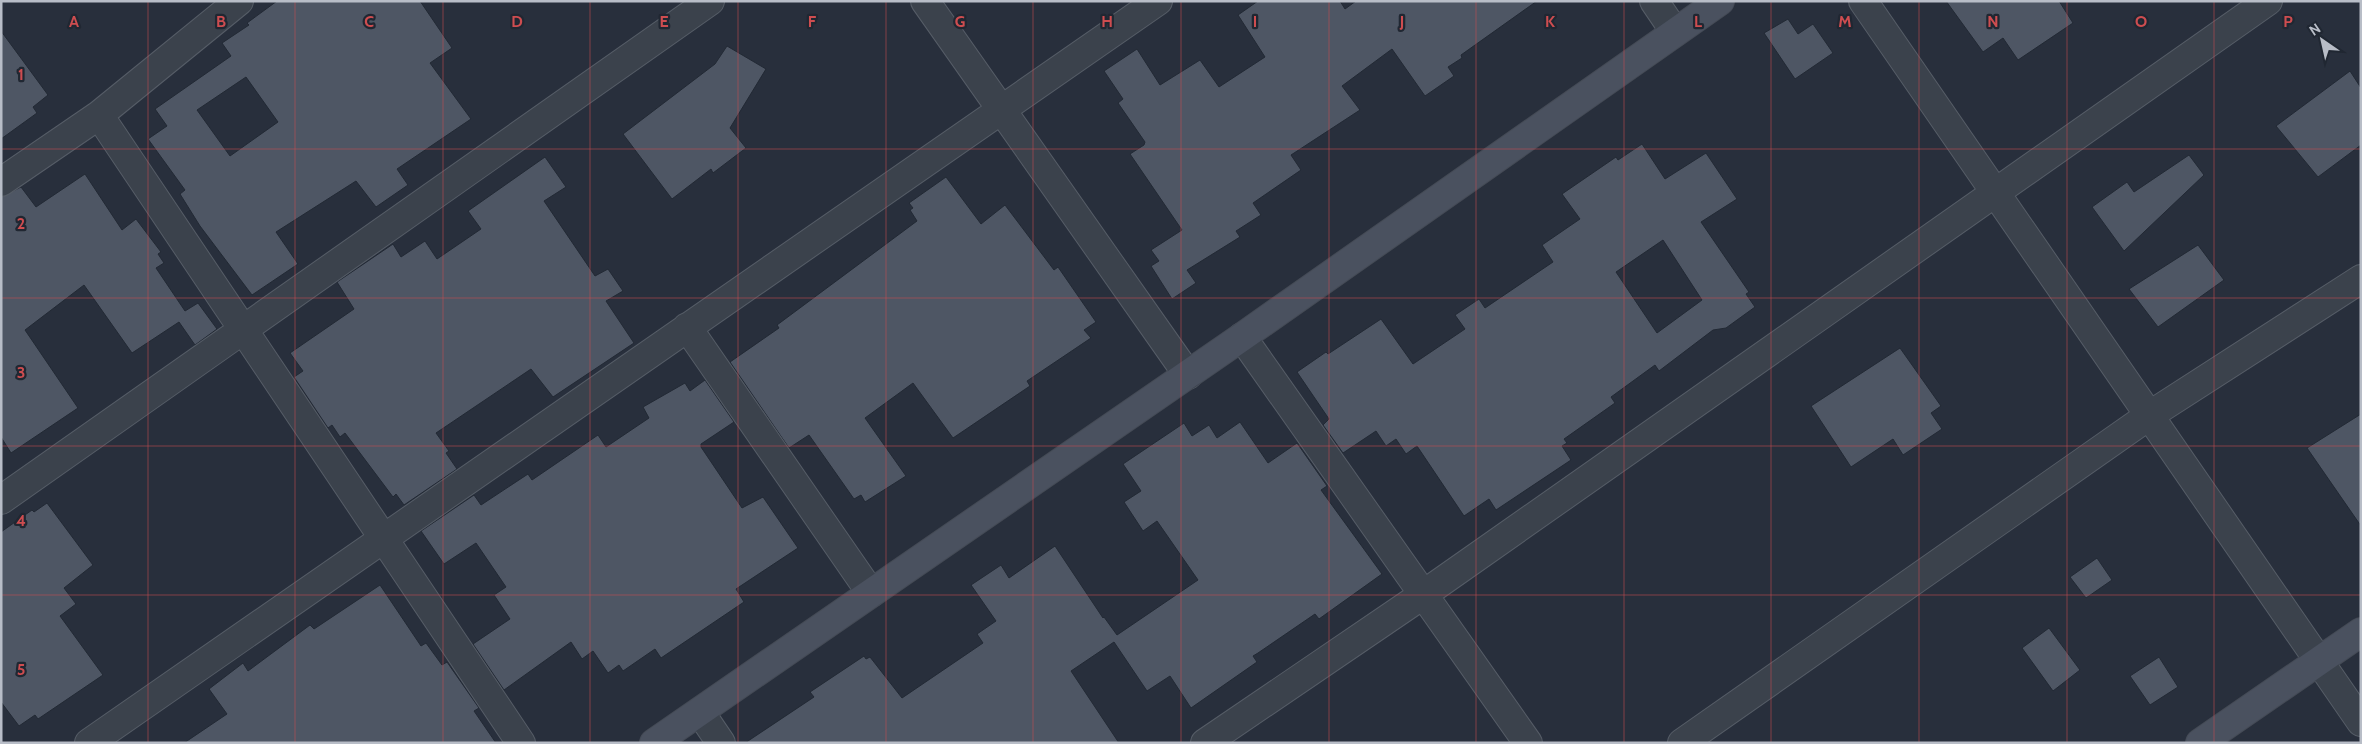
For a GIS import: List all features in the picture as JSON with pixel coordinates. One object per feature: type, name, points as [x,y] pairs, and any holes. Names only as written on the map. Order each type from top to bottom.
[{"type":"street","points":[[1,182],[99,115],[239,1]]},
{"type":"street","points":[[1,500],[710,1]]},
{"type":"street","points":[[925,1],[1188,375]]},
{"type":"street","points":[[89,743],[1158,1]]},
{"type":"street","points":[[1654,1],[1675,32]]},
{"type":"street","points":[[654,743],[1188,375],[1720,1]]},
{"type":"street","points":[[1863,1],[1996,190],[2361,722]]},
{"type":"street","points":[[1205,743],[1424,594],[1941,231],[1996,190],[2268,1]]},
{"type":"street","points":[[99,115],[521,743]]},
{"type":"street","points":[[1682,743],[2150,415],[2361,279]]},
{"type":"street","points":[[687,328],[870,593]]},
{"type":"street","points":[[1242,337],[1528,743]]},
{"type":"street","points":[[2200,743],[2361,632]]},
{"type":"street","points":[[700,712],[721,743]]},
{"type":"building","points":[[277,1],[420,1],[452,48],[430,63],[471,119],[397,169],[408,185],[376,207],[356,181],[276,232],[298,264],[252,295],[200,226],[180,194],[185,190],[148,139],[167,126],[155,109],[231,56],[222,43],[249,25],[247,23]],"holes":[[[246,77],[278,122],[230,156],[197,110]]]},
{"type":"building","points":[[1258,1],[1340,1],[1345,9],[1356,1],[1537,1],[1461,55],[1462,58],[1448,67],[1454,76],[1425,96],[1392,49],[1342,86],[1360,110],[1291,155],[1301,170],[1253,203],[1261,215],[1236,231],[1240,237],[1187,270],[1196,283],[1172,299],[1151,266],[1159,261],[1151,250],[1182,230],[1130,154],[1144,145],[1145,142],[1118,103],[1123,99],[1104,71],[1137,49],[1160,85],[1200,60],[1219,87],[1265,57],[1238,15]]},
{"type":"building","points":[[1946,1],[2059,1],[2073,23],[2018,60],[2003,38],[1983,52]]},
{"type":"building","points":[[1788,19],[1798,34],[1813,24],[1833,53],[1795,79],[1764,33]]},
{"type":"building","points":[[1,31],[48,95],[33,107],[37,113],[1,139]]},
{"type":"building","points":[[727,46],[766,69],[730,128],[746,148],[713,173],[711,169],[672,199],[623,134],[715,64]]},
{"type":"building","points":[[2350,71],[2361,88],[2361,145],[2318,177],[2276,126]]},
{"type":"building","points":[[1642,144],[1665,179],[1706,153],[1737,199],[1701,222],[1749,292],[1746,294],[1755,307],[1726,328],[1713,330],[1659,371],[1655,365],[1611,397],[1615,403],[1564,439],[1567,443],[1562,446],[1571,460],[1496,510],[1489,499],[1464,516],[1417,446],[1406,454],[1396,439],[1386,446],[1376,431],[1343,453],[1323,425],[1329,419],[1297,372],[1381,319],[1413,364],[1465,329],[1455,315],[1479,299],[1485,308],[1553,262],[1542,245],[1580,219],[1562,194],[1616,157],[1618,160]],"holes":[[[1663,240],[1702,300],[1657,333],[1616,272]]]},
{"type":"building","points":[[2189,155],[2204,175],[2124,251],[2092,207],[2127,182],[2134,192]]},
{"type":"building","points":[[545,157],[566,187],[544,201],[595,276],[608,269],[623,291],[606,301],[634,343],[553,397],[531,369],[436,433],[449,451],[446,453],[457,469],[404,505],[396,494],[393,497],[345,433],[340,437],[332,425],[328,428],[294,377],[303,371],[290,353],[354,309],[337,282],[393,244],[401,257],[425,241],[437,259],[481,229],[468,211]]},
{"type":"building","points":[[85,174],[122,230],[136,219],[161,252],[158,254],[164,263],[156,268],[185,311],[198,303],[217,329],[195,345],[179,322],[132,353],[84,285],[25,330],[78,408],[11,453],[1,437],[1,197],[21,187],[36,207]]},
{"type":"building","points":[[946,177],[981,224],[1005,205],[1054,270],[1058,267],[1096,322],[1084,330],[1091,338],[1027,381],[1030,386],[953,438],[913,383],[865,418],[906,476],[865,502],[861,495],[854,499],[809,435],[789,448],[730,362],[779,328],[777,325],[917,221],[910,210],[913,208],[909,203]]},
{"type":"building","points":[[2198,245],[2224,280],[2158,327],[2129,289]]},
{"type":"building","points":[[1900,348],[1941,406],[1931,413],[1942,429],[1903,455],[1893,439],[1851,467],[1811,406]]},
{"type":"building","points":[[705,380],[734,422],[701,444],[701,447],[742,508],[763,497],[798,548],[736,589],[744,602],[661,658],[655,649],[623,671],[619,665],[608,673],[593,651],[582,659],[571,642],[504,690],[473,644],[510,619],[494,595],[506,587],[476,543],[444,564],[421,531],[474,495],[481,505],[528,474],[532,480],[598,435],[606,447],[649,418],[643,407],[685,383],[690,391]]},
{"type":"building","points":[[2361,414],[2361,526],[2307,448]]},
{"type":"building","points":[[1240,422],[1268,463],[1297,443],[1327,486],[1321,490],[1382,574],[1319,619],[1315,614],[1253,656],[1257,662],[1191,708],[1170,676],[1147,691],[1114,642],[1071,671],[1119,743],[745,743],[814,697],[810,692],[864,656],[866,659],[870,657],[902,698],[983,643],[977,634],[996,621],[971,585],[1001,565],[1009,578],[1055,546],[1103,618],[1117,635],[1198,580],[1157,521],[1143,531],[1124,502],[1141,491],[1123,464],[1184,423],[1192,436],[1209,425],[1217,438]]},
{"type":"building","points":[[47,503],[93,565],[64,588],[76,604],[60,616],[103,675],[38,719],[35,715],[19,726],[1,702],[1,532],[32,510],[34,512]]},
{"type":"building","points":[[2097,558],[2112,580],[2086,598],[2070,577]]},
{"type":"building","points":[[380,585],[421,646],[426,643],[442,665],[447,662],[479,708],[474,711],[496,743],[184,743],[227,714],[209,689],[243,663],[248,671],[310,625],[314,629]]},
{"type":"building","points":[[2049,628],[2080,670],[2053,691],[2022,648]]},
{"type":"building","points":[[2159,657],[2178,687],[2150,705],[2130,676]]}]
